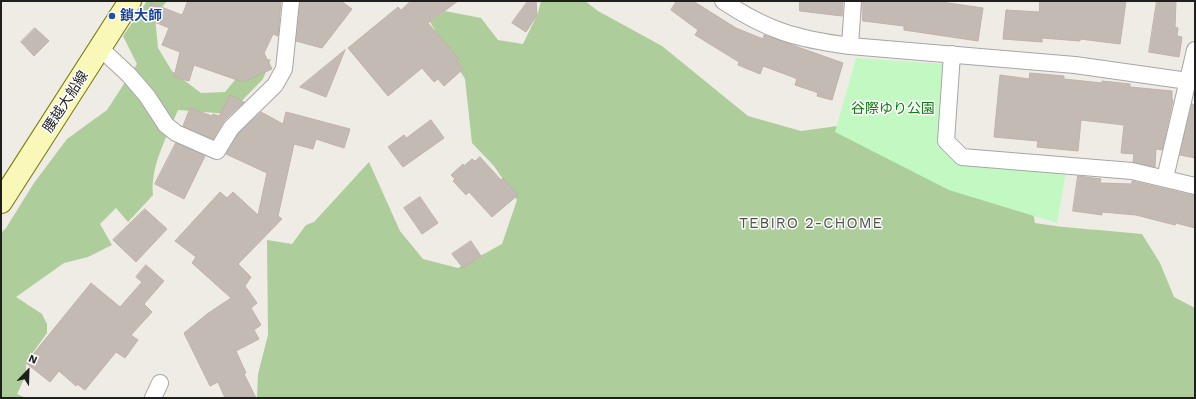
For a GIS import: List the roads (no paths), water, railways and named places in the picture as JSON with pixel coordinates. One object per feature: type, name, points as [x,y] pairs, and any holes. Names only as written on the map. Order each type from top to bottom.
[{"type":"main road","name":"腰越大船線","points":[[1,202],[100,48],[127,2]]},
{"type":"street","points":[[100,48],[129,75],[147,96],[166,125],[176,133],[217,151],[231,128],[275,85],[284,69],[291,1]]},
{"type":"street","points":[[723,1],[747,17],[769,28],[816,41],[850,46],[1075,65],[1192,81]]},
{"type":"street","points":[[850,46],[854,1]]},
{"type":"street","points":[[1166,178],[1192,81],[1195,50]]},
{"type":"street","points":[[952,54],[946,141],[962,157],[1132,172],[1166,178],[1195,186]]},
{"type":"street","points":[[153,398],[160,383]]},
{"type":"place","name":"鎖大師","points":[[112,16]]},
{"type":"district","name":"TEBIRO 2-CHOME","points":[[811,224]]},
{"type":"park label","name":"谷際ゆり公園","points":[[893,109]]}]
